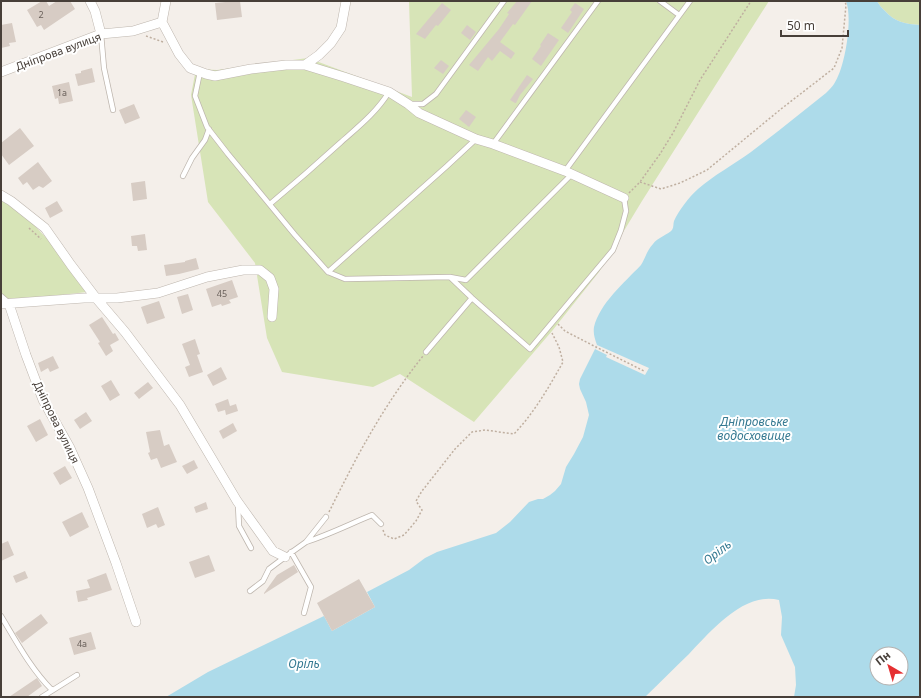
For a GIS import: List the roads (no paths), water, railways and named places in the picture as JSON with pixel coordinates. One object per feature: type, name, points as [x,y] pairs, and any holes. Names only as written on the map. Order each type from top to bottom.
[{"type":"street","points":[[90,1],[95,11],[101,34]]},
{"type":"street","points":[[166,1],[162,22],[179,54],[190,68],[215,76],[251,69],[286,65],[305,66],[344,77],[389,92],[419,113],[476,139],[568,172],[624,198]]},
{"type":"street","points":[[305,66],[331,43],[341,28],[346,1]]},
{"type":"street","name":"Дніпрова вулиця","points":[[1,72],[101,34],[133,31],[162,22]]},
{"type":"street","points":[[1,195],[11,201],[45,228],[96,298],[125,332],[180,405],[237,501],[273,551],[288,555]]},
{"type":"street","points":[[5,304],[84,298],[117,298],[158,293],[207,277],[243,270],[260,270],[270,278],[274,289],[272,317]]},
{"type":"street","name":"Дніпрова вулиця","points":[[5,304],[44,400],[70,448],[88,488],[136,622]]},
{"type":"lane","points":[[408,104],[423,104],[436,94],[504,1]]},
{"type":"lane","points":[[493,144],[598,1]]},
{"type":"lane","points":[[660,1],[679,15]]},
{"type":"lane","points":[[200,72],[195,96],[208,129],[295,235],[328,272],[345,279],[450,277],[466,280],[568,172],[690,1]]},
{"type":"lane","points":[[101,34],[104,68],[113,110]]},
{"type":"lane","points":[[270,204],[370,117],[389,92]]},
{"type":"lane","points":[[183,176],[192,158],[205,140],[208,129]]},
{"type":"lane","points":[[328,272],[476,139]]},
{"type":"lane","points":[[450,277],[530,349],[613,250],[621,230],[626,211],[624,198]]},
{"type":"lane","points":[[1,296],[5,304]]},
{"type":"lane","points":[[426,352],[472,298]]},
{"type":"lane","points":[[237,501],[239,526],[251,548]]},
{"type":"lane","points":[[306,542],[372,516],[381,524]]},
{"type":"lane","points":[[250,592],[263,581],[269,569],[306,542],[326,517]]},
{"type":"lane","points":[[288,555],[310,587],[304,613]]},
{"type":"lane","points":[[1,616],[24,655],[42,681],[52,690]]},
{"type":"lane","points":[[42,697],[77,675]]},
{"type":"water","name":"Дніпровське водосховище","points":[[846,1],[877,1],[893,18],[905,23],[920,25],[920,697],[794,697],[796,685],[795,667],[781,635],[782,617],[779,600],[766,599],[741,607],[729,615],[717,625],[645,697],[166,697],[208,672],[324,616],[332,631],[375,607],[367,592],[409,570],[425,558],[437,552],[496,533],[510,522],[529,502],[543,499],[555,491],[561,484],[566,467],[583,437],[589,415],[579,384],[597,345],[594,327],[601,310],[613,294],[641,265],[649,249],[655,242],[672,230],[674,221],[679,212],[695,192],[710,179],[760,145],[826,93],[834,84],[842,67],[847,43],[849,19]]},
{"type":"water label","name":"Оріль","points":[[717,552]]},
{"type":"water label","name":"Орiль","points":[[304,663]]}]
